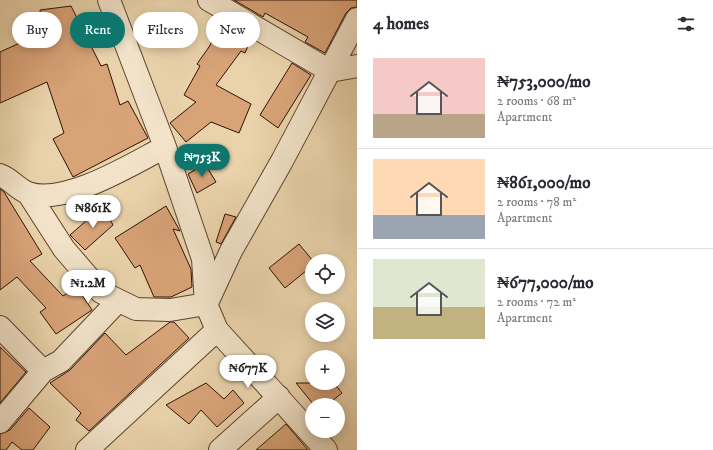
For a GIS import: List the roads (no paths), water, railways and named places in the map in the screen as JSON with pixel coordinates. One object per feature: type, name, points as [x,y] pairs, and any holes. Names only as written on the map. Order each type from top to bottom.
[{"type":"street","points":[[109,0],[166,147],[203,259],[206,304],[217,330],[326,450]]},
{"type":"street","points":[[209,0],[330,71],[357,66]]},
{"type":"street","points":[[206,304],[231,251],[357,19]]},
{"type":"street","points":[[28,193],[50,196],[87,187],[166,147]]},
{"type":"street","points":[[0,174],[28,193],[64,249],[101,292],[136,309],[170,310],[206,304]]},
{"type":"street","points":[[0,422],[43,371],[61,361],[118,301]]},
{"type":"street","points":[[0,327],[43,371]]},
{"type":"street","points":[[86,450],[217,330]]},
{"type":"street","points":[[220,450],[279,397]]}]
